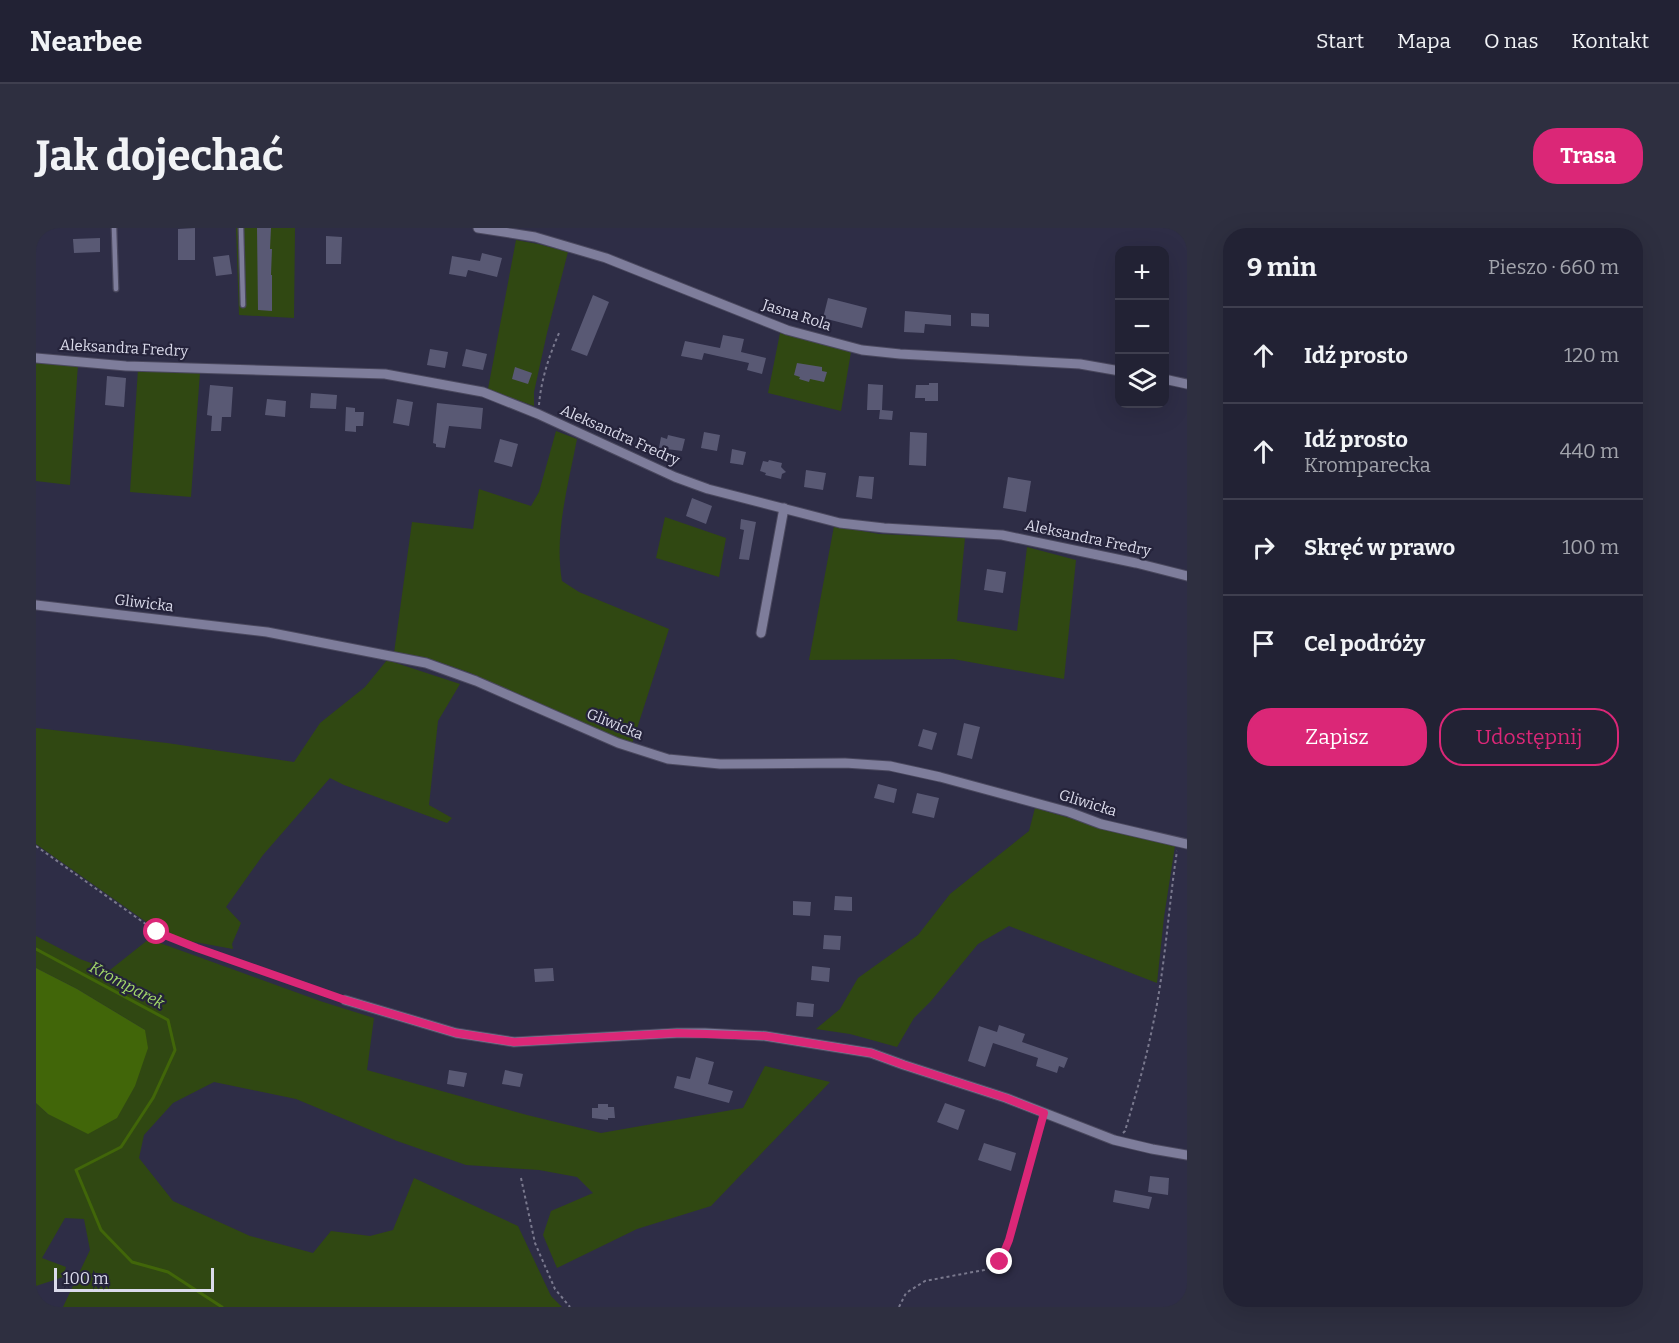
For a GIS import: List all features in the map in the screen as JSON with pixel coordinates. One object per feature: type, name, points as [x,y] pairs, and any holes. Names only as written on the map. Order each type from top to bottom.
[{"type":"street","name":"Jasna Rola","points":[[478,228],[535,237],[606,258],[787,330],[862,350],[1080,364],[1115,370]]},
{"type":"street","name":"Aleksandra Fredry","points":[[36,358],[126,366],[385,374],[483,392],[538,414],[675,477],[708,489],[840,522],[884,528],[1002,535],[1136,562],[1187,576]]},
{"type":"street","points":[[1169,380],[1187,384]]},
{"type":"street","points":[[761,633],[784,508]]},
{"type":"street","name":"Gliwicka","points":[[36,605],[267,632],[426,663],[476,681],[618,743],[668,759],[720,764],[845,763],[890,766],[940,777],[1068,812],[1101,824],[1185,844]]},
{"type":"street","points":[[345,1000],[456,1033],[514,1042],[696,1033],[765,1036],[871,1053],[1006,1098],[1114,1140],[1187,1155]]},
{"type":"lane","points":[[114,228],[116,289]]},
{"type":"lane","points":[[241,228],[243,305]]},
{"type":"path","points":[[538,414],[543,382],[559,333]]},
{"type":"path","points":[[1114,1140],[1125,1131],[1152,1029],[1177,850],[1185,844]]},
{"type":"path","points":[[36,846],[157,932],[345,1000]]},
{"type":"path","points":[[899,1307],[906,1293],[925,1281],[984,1270],[1000,1262],[1009,1240],[1044,1113]]},
{"type":"path","points":[[521,1178],[535,1243],[555,1289],[570,1307]]},
{"type":"shaded area","points":[[236,228],[295,228],[294,318],[239,315]]},
{"type":"shaded area","points":[[516,240],[568,252],[547,333],[534,392],[534,406],[488,389]]},
{"type":"shaded area","points":[[780,333],[851,352],[841,411],[768,393]]},
{"type":"shaded area","points":[[36,360],[78,364],[70,485],[36,481]]},
{"type":"shaded area","points":[[138,369],[200,372],[191,497],[130,492]]},
{"type":"shaded area","points":[[556,431],[577,439],[561,528],[562,581],[579,592],[669,629],[632,744],[468,672],[427,658],[394,653],[412,522],[473,529],[479,489],[531,506],[539,492]]},
{"type":"shaded area","points":[[665,517],[726,538],[719,577],[656,558]]},
{"type":"shaded area","points":[[834,526],[879,534],[965,538],[957,621],[1017,631],[1027,547],[1076,560],[1064,679],[953,659],[809,660]]},
{"type":"shaded area","points":[[387,660],[460,684],[438,721],[429,805],[452,818],[447,823],[330,778],[263,855],[226,907],[241,923],[232,944],[233,949],[178,939],[159,931],[36,844],[36,728],[167,743],[294,762],[320,723],[365,687]]},
{"type":"shaded area","points":[[1035,808],[1175,846],[1157,983],[1009,926],[978,944],[914,1018],[897,1047],[850,1034],[816,1029],[840,1009],[858,978],[918,935],[950,894],[1029,831]]},
{"type":"shaded area","points":[[36,936],[80,959],[110,970],[149,939],[320,1001],[374,1018],[367,1070],[527,1115],[601,1133],[743,1108],[765,1066],[830,1082],[711,1206],[637,1229],[557,1268],[543,1235],[551,1211],[593,1193],[577,1177],[539,1170],[466,1165],[397,1141],[296,1099],[214,1082],[173,1103],[144,1135],[139,1158],[173,1201],[250,1236],[313,1253],[331,1231],[370,1236],[393,1230],[414,1178],[518,1226],[551,1296],[562,1307],[63,1307],[90,1250],[84,1219],[65,1218],[42,1258],[66,1267],[63,1277],[36,1286],[36,1103],[48,1114],[145,1030],[77,989],[36,968]]},
{"type":"shaded area","points":[[36,968],[77,989],[145,1030],[148,1048],[135,1086],[117,1118],[88,1134],[48,1114],[36,1103]]},
{"type":"building","points":[[195,228],[195,260],[178,260],[178,229]]},
{"type":"building","points":[[257,228],[271,228],[272,311],[258,310]]},
{"type":"building","points":[[326,236],[342,237],[341,264],[326,264]]},
{"type":"building","points":[[100,238],[100,252],[74,253],[73,239]]},
{"type":"building","points":[[482,253],[502,258],[497,277],[468,270],[466,277],[449,274],[452,256],[480,261]]},
{"type":"building","points":[[229,255],[232,274],[216,276],[213,257]]},
{"type":"building","points":[[593,295],[609,302],[587,356],[571,350]]},
{"type":"building","points":[[828,298],[867,308],[862,328],[823,318]]},
{"type":"building","points":[[905,311],[951,315],[951,326],[925,324],[924,333],[904,332]]},
{"type":"building","points":[[971,313],[989,314],[989,327],[971,326]]},
{"type":"building","points":[[723,335],[744,339],[741,352],[766,358],[762,374],[747,370],[749,363],[704,353],[702,360],[681,356],[685,341],[720,348]]},
{"type":"building","points":[[430,349],[448,352],[445,368],[427,365]]},
{"type":"building","points":[[466,349],[487,354],[483,370],[462,366]]},
{"type":"building","points":[[797,363],[822,367],[822,371],[827,372],[824,382],[799,379],[800,377],[794,375]]},
{"type":"building","points":[[515,367],[532,373],[528,384],[512,379]]},
{"type":"building","points":[[107,376],[126,378],[124,407],[105,405]]},
{"type":"building","points":[[929,383],[938,383],[938,401],[915,398],[916,385],[929,385]]},
{"type":"building","points":[[868,384],[883,385],[882,410],[893,411],[892,420],[879,419],[880,410],[867,410]]},
{"type":"building","points":[[210,385],[233,387],[231,417],[222,417],[221,431],[211,431],[212,416],[207,415]]},
{"type":"building","points":[[311,393],[337,395],[336,409],[310,408]]},
{"type":"building","points":[[267,399],[286,401],[285,417],[265,415]]},
{"type":"building","points":[[397,399],[413,402],[409,426],[393,423]]},
{"type":"building","points":[[437,403],[483,408],[481,429],[449,426],[445,448],[436,447],[433,443]]},
{"type":"building","points":[[346,407],[355,408],[355,412],[364,412],[363,426],[356,426],[356,432],[345,431]]},
{"type":"building","points":[[704,432],[720,435],[717,451],[701,448]]},
{"type":"building","points":[[910,432],[927,433],[926,466],[909,465]]},
{"type":"building","points":[[668,435],[685,439],[682,451],[659,448],[661,437],[667,439]]},
{"type":"building","points":[[500,439],[518,444],[512,467],[494,462]]},
{"type":"building","points":[[732,449],[746,452],[743,465],[730,463]]},
{"type":"building","points":[[769,460],[782,463],[781,467],[786,472],[782,474],[781,479],[765,475],[766,473],[760,471],[763,461],[768,462]]},
{"type":"building","points":[[806,470],[826,473],[823,490],[804,487]]},
{"type":"building","points":[[859,476],[874,477],[872,499],[856,497]]},
{"type":"building","points":[[1008,477],[1031,481],[1026,512],[1003,508]]},
{"type":"building","points":[[692,498],[712,506],[706,524],[686,516]]},
{"type":"building","points":[[741,519],[756,522],[749,560],[739,559],[744,530],[740,529]]},
{"type":"building","points":[[987,569],[1006,572],[1003,593],[984,590]]},
{"type":"building","points":[[964,723],[980,727],[972,759],[957,755]]},
{"type":"building","points":[[923,729],[937,733],[932,750],[918,746]]},
{"type":"building","points":[[878,784],[897,789],[894,803],[874,798]]},
{"type":"building","points":[[917,793],[939,798],[934,818],[912,813]]},
{"type":"building","points":[[835,896],[852,897],[852,911],[834,910]]},
{"type":"building","points":[[793,901],[811,902],[810,916],[793,915]]},
{"type":"building","points":[[824,935],[841,936],[840,950],[823,949]]},
{"type":"building","points":[[812,966],[830,968],[829,982],[811,980]]},
{"type":"building","points":[[553,968],[554,981],[535,982],[534,969]]},
{"type":"building","points":[[797,1002],[814,1004],[813,1017],[796,1016]]},
{"type":"building","points":[[999,1025],[1025,1034],[1022,1042],[1068,1058],[1064,1068],[1059,1066],[1057,1073],[1036,1066],[1038,1058],[993,1043],[985,1067],[968,1061],[979,1026],[997,1032]]},
{"type":"building","points":[[696,1057],[714,1062],[708,1084],[733,1091],[729,1103],[674,1088],[677,1076],[690,1079]]},
{"type":"building","points":[[449,1070],[467,1073],[464,1087],[447,1084]]},
{"type":"building","points":[[505,1070],[523,1074],[520,1087],[502,1084]]},
{"type":"building","points":[[945,1103],[965,1110],[958,1130],[937,1122]]},
{"type":"building","points":[[598,1104],[608,1104],[608,1107],[614,1107],[615,1118],[608,1118],[608,1120],[592,1118],[592,1108],[598,1108]]},
{"type":"building","points":[[984,1143],[1016,1153],[1011,1171],[978,1160]]},
{"type":"building","points":[[1150,1176],[1169,1178],[1168,1195],[1148,1192]]},
{"type":"building","points":[[1115,1190],[1152,1197],[1149,1209],[1113,1202]]},
{"type":"waterway","name":"Kromparek","points":[[36,949],[168,1020],[175,1050],[153,1098],[121,1147],[76,1170],[101,1230],[132,1262],[168,1272],[222,1307]]},
{"type":"route","points":[[157,932],[345,1000],[456,1033],[514,1042],[677,1033],[765,1036],[871,1053],[1006,1098],[1044,1113],[1009,1240],[1000,1262]]}]
